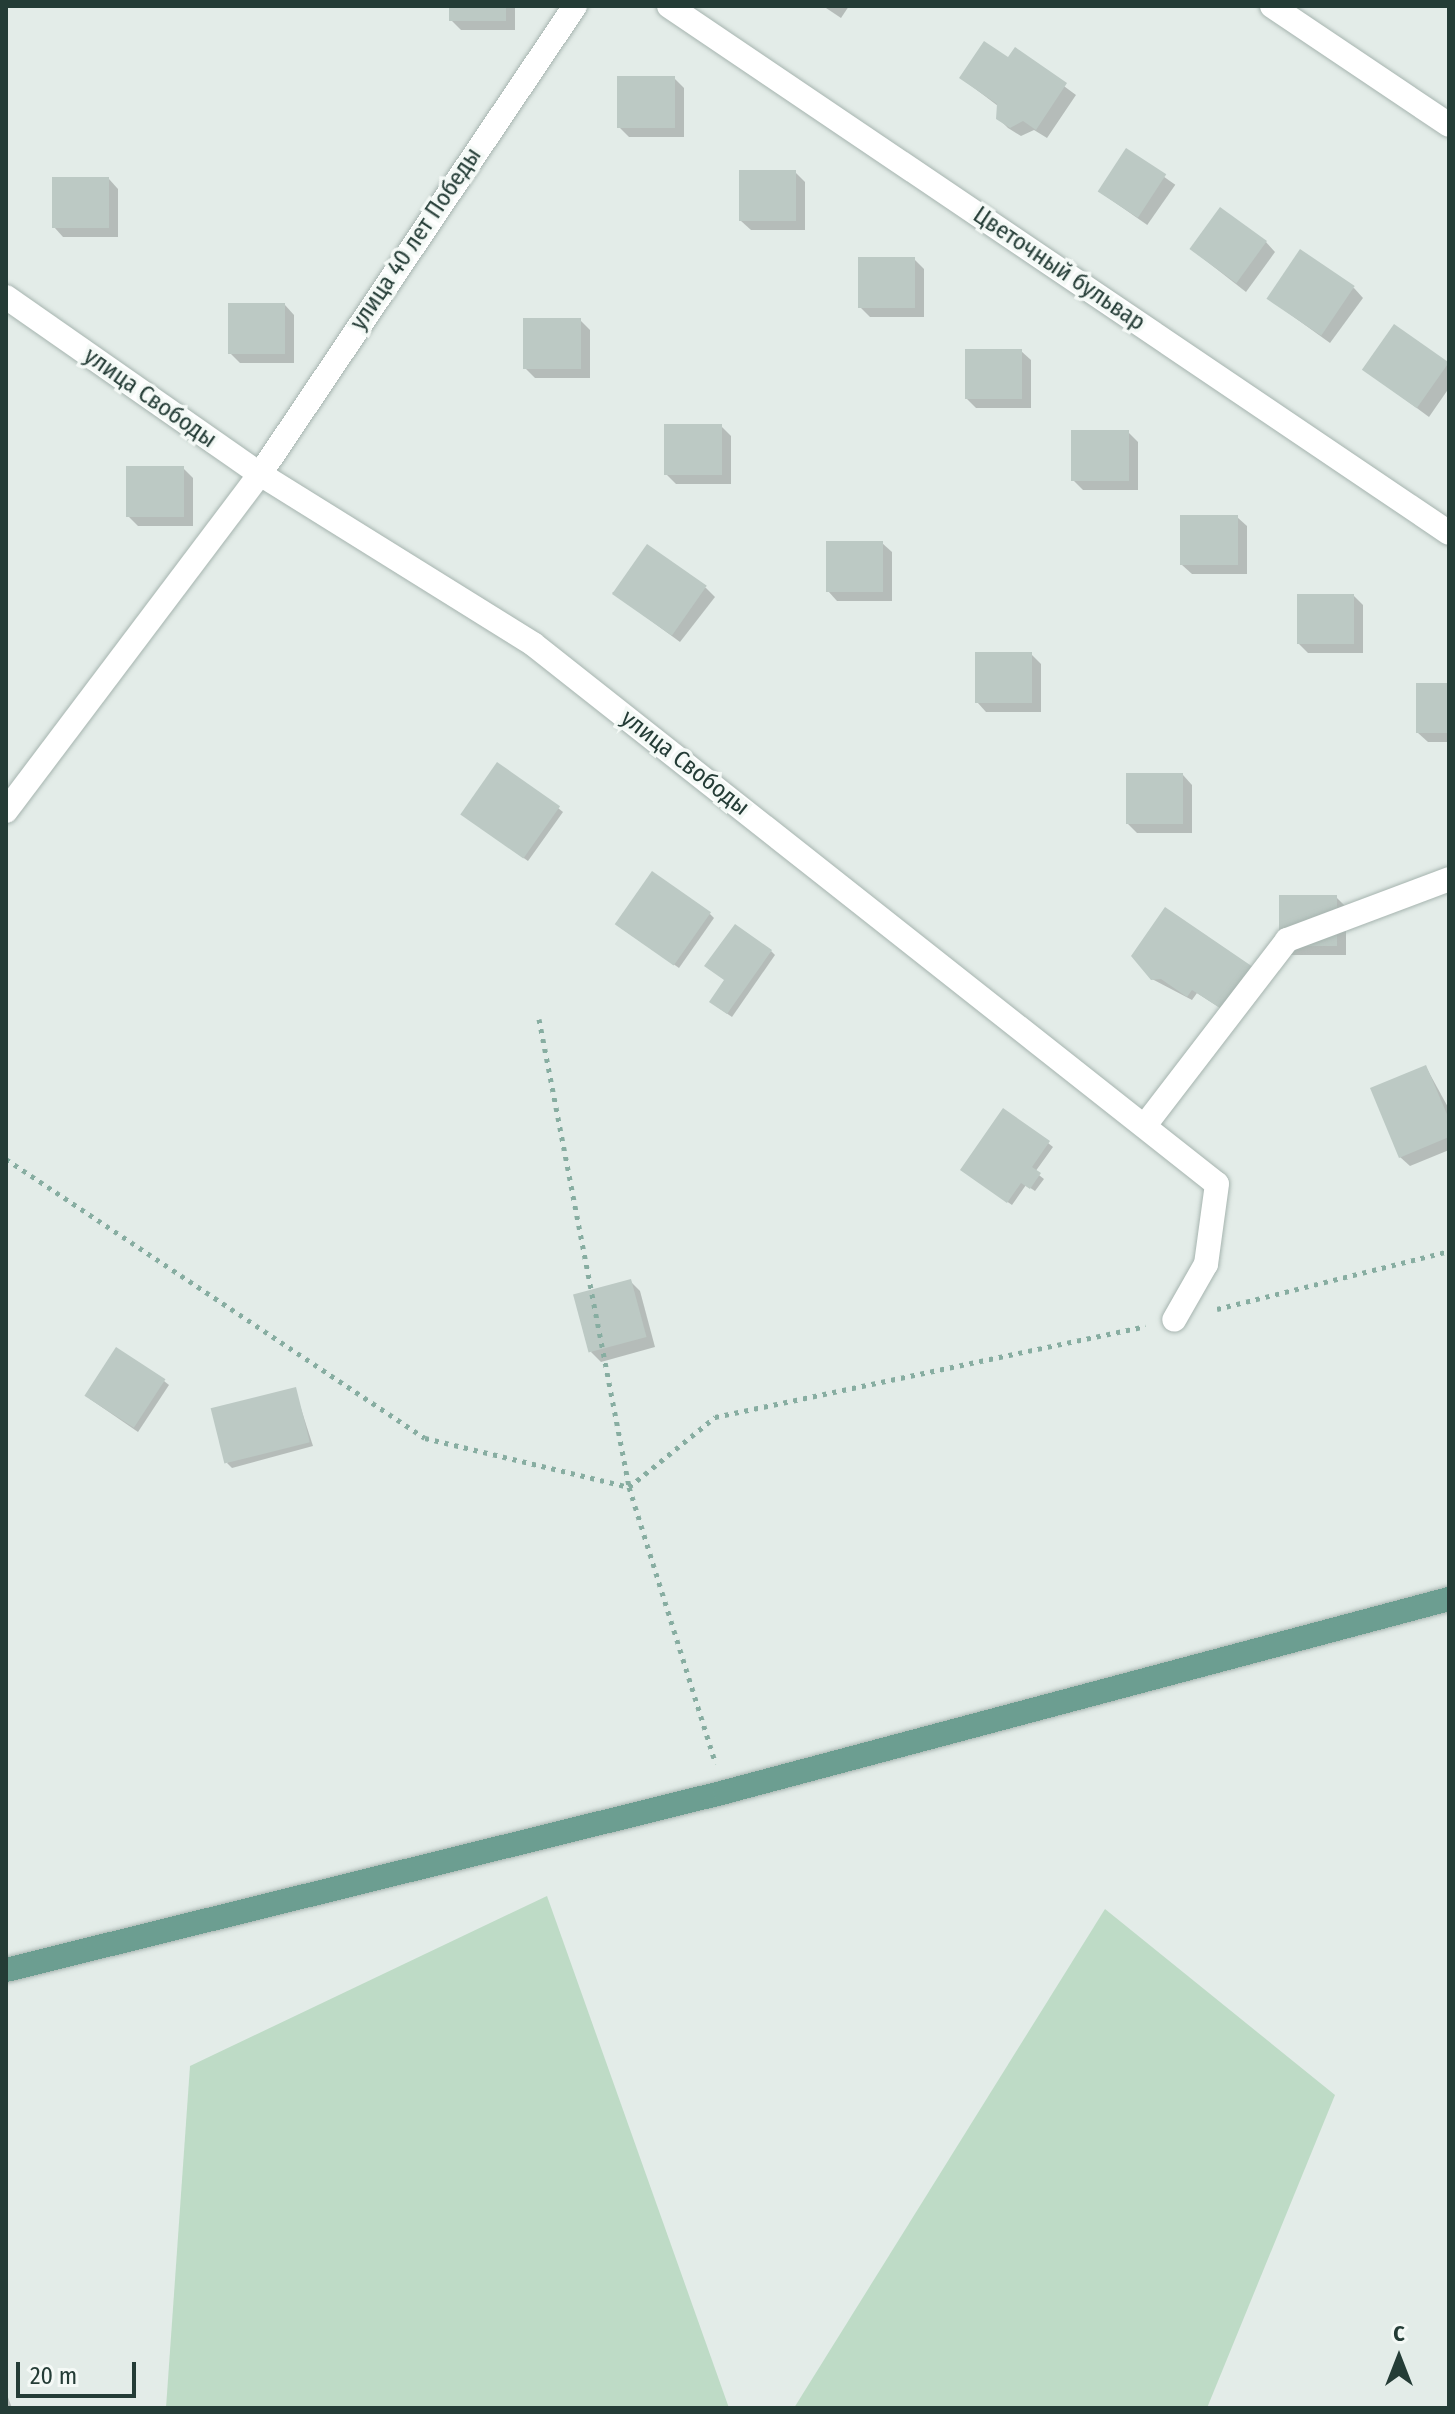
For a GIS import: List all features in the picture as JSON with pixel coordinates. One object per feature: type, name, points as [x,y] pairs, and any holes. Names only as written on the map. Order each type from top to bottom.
[{"type":"main road","points":[[6,1970],[725,1792],[1449,1599]]},
{"type":"street","name":"улица 40 лет Победы","points":[[6,811],[260,474],[575,6]]},
{"type":"street","name":"Цветочный бульвар","points":[[669,6],[1449,533]]},
{"type":"street","points":[[1272,6],[1449,125]]},
{"type":"street","name":"улица Свободы","points":[[6,297],[260,474],[533,644],[1146,1124],[1217,1184],[1206,1264],[1174,1320]]},
{"type":"street","points":[[1146,1124],[1287,940],[1449,879]]},
{"type":"path","points":[[539,1019],[629,1487],[725,1792]]},
{"type":"path","points":[[6,1159],[425,1438],[629,1487]]},
{"type":"path","points":[[629,1487],[715,1417],[1174,1320],[1449,1251]]},
{"type":"green space","points":[[547,1896],[729,2408],[166,2408],[190,2066]]},
{"type":"green space","points":[[1105,1909],[1335,2095],[1207,2408],[794,2408]]},
{"type":"building","points":[[449,6],[506,6],[506,21],[449,21]]},
{"type":"building","points":[[984,41],[1008,57],[1015,47],[1067,83],[1036,130],[1023,121],[1010,128],[996,119],[997,104],[959,78]]},
{"type":"building","points":[[617,76],[675,76],[675,128],[617,128]]},
{"type":"building","points":[[1126,148],[1166,174],[1138,218],[1098,192]]},
{"type":"building","points":[[739,170],[796,170],[796,221],[739,221]]},
{"type":"building","points":[[52,177],[109,177],[109,228],[52,228]]},
{"type":"building","points":[[1220,207],[1267,241],[1236,283],[1189,249]]},
{"type":"building","points":[[1300,249],[1355,286],[1321,336],[1266,299]]},
{"type":"building","points":[[858,257],[915,257],[915,308],[858,308]]},
{"type":"building","points":[[228,303],[285,303],[285,354],[228,354]]},
{"type":"building","points":[[523,318],[581,318],[581,369],[523,369]]},
{"type":"building","points":[[1394,324],[1449,362],[1417,408],[1362,370]]},
{"type":"building","points":[[965,349],[1022,349],[1022,399],[965,399]]},
{"type":"building","points":[[664,424],[722,424],[722,475],[664,475]]},
{"type":"building","points":[[1071,430],[1129,430],[1129,481],[1071,481]]},
{"type":"building","points":[[126,466],[184,466],[184,517],[126,517]]},
{"type":"building","points":[[1180,515],[1238,515],[1238,565],[1180,565]]},
{"type":"building","points":[[826,541],[883,541],[883,592],[826,592]]},
{"type":"building","points":[[647,544],[707,586],[672,636],[612,594]]},
{"type":"building","points":[[1297,594],[1354,594],[1354,644],[1297,644]]},
{"type":"building","points":[[975,652],[1032,652],[1032,703],[975,703]]},
{"type":"building","points":[[1416,683],[1449,683],[1449,733],[1416,733]]},
{"type":"building","points":[[497,762],[560,806],[523,859],[460,814]]},
{"type":"building","points":[[1126,773],[1183,773],[1183,824],[1126,824]]},
{"type":"building","points":[[652,871],[711,912],[674,966],[615,924]]},
{"type":"building","points":[[1279,895],[1337,895],[1337,946],[1279,946]]},
{"type":"building","points":[[1165,907],[1253,967],[1223,1010],[1192,990],[1187,997],[1161,979],[1151,980],[1131,956]]},
{"type":"building","points":[[735,924],[772,950],[727,1014],[709,1002],[724,980],[704,966]]},
{"type":"building","points":[[1426,1065],[1449,1119],[1449,1137],[1399,1158],[1370,1088]]},
{"type":"building","points":[[1003,1108],[1050,1141],[1032,1167],[1041,1173],[1030,1189],[1021,1183],[1007,1203],[960,1170]]},
{"type":"building","points":[[631,1279],[647,1337],[589,1352],[573,1295]]},
{"type":"building","points":[[116,1347],[165,1379],[134,1428],[84,1396]]},
{"type":"building","points":[[296,1387],[310,1442],[224,1464],[211,1408]]}]
